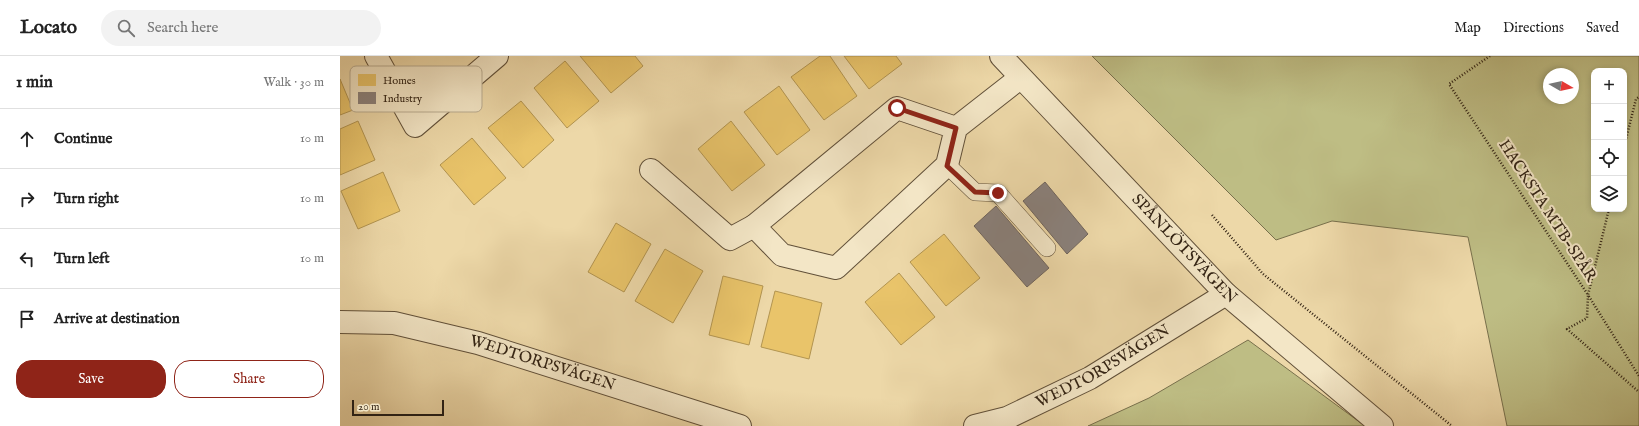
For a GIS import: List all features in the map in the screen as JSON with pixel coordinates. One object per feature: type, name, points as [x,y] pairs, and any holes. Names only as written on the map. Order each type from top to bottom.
[{"type":"street","points":[[376,56],[382,66]]},
{"type":"street","points":[[482,69],[497,56]]},
{"type":"street","name":"SPÅNLÖTSVÄGEN","points":[[1001,56],[1020,78],[1226,294],[1382,426]]},
{"type":"street","points":[[754,226],[782,255],[836,268],[947,166],[956,128],[1020,78]]},
{"type":"street","points":[[651,170],[730,239],[754,226],[897,108],[956,128]]},
{"type":"street","points":[[407,112],[415,126],[431,112]]},
{"type":"street","name":"WEDTORPSVÄGEN","points":[[975,426],[1007,418],[1090,378],[1226,294]]},
{"type":"street","name":"WEDTORPSVÄGEN","points":[[340,322],[394,323],[478,343],[740,426]]},
{"type":"lane","points":[[947,166],[975,192],[998,193],[1047,248]]},
{"type":"path","name":"HACKSTA MTB-SPÅR","points":[[1490,56],[1449,84],[1588,295],[1587,318],[1567,328],[1639,392]]},
{"type":"path","points":[[1626,140],[1636,99],[1639,97]]},
{"type":"path","points":[[1608,212],[1588,295],[1639,376]]},
{"type":"path","points":[[1212,215],[1263,274],[1452,426]]},
{"type":"shaded area","points":[[1092,56],[1639,56],[1639,426],[1507,426],[1468,237],[1332,221],[1276,240]]},
{"type":"shaded area","points":[[1248,340],[1365,426],[1088,426],[1149,398]]},
{"type":"building: Homes","points":[[580,56],[635,56],[643,66],[611,93]]},
{"type":"building: Homes","points":[[820,56],[830,56],[857,96],[824,120],[791,77]]},
{"type":"building: Homes","points":[[844,56],[896,56],[902,64],[869,89]]},
{"type":"building: Homes","points":[[565,61],[599,101],[567,128],[534,88]]},
{"type":"building: Homes","points":[[340,79],[350,103],[350,111],[340,115]]},
{"type":"building: Homes","points":[[779,86],[810,130],[777,155],[744,112]]},
{"type":"building: Homes","points":[[521,101],[554,140],[523,168],[488,128]]},
{"type":"building: Homes","points":[[358,121],[375,160],[340,175],[340,129]]},
{"type":"building: Homes","points":[[731,121],[765,165],[732,191],[698,149]]},
{"type":"building: Homes","points":[[472,138],[506,178],[474,205],[440,165]]},
{"type":"building: Homes","points":[[383,172],[400,211],[358,229],[341,191]]},
{"type":"building: Homes","points":[[616,223],[651,244],[624,292],[588,272]]},
{"type":"building: Homes","points":[[944,234],[980,278],[946,306],[910,262]]},
{"type":"building: Homes","points":[[665,249],[703,271],[673,323],[635,301]]},
{"type":"building: Homes","points":[[899,273],[935,317],[901,345],[865,302]]},
{"type":"building: Homes","points":[[723,276],[763,286],[749,345],[709,335]]},
{"type":"building: Homes","points":[[775,291],[822,303],[809,359],[761,347]]},
{"type":"building: Industry","points":[[1045,182],[1088,234],[1067,254],[1023,201]]},
{"type":"building: Industry","points":[[996,206],[1049,268],[1027,287],[974,226]]},
{"type":"route","points":[[897,108],[956,128],[947,166],[975,192],[998,193]]}]
